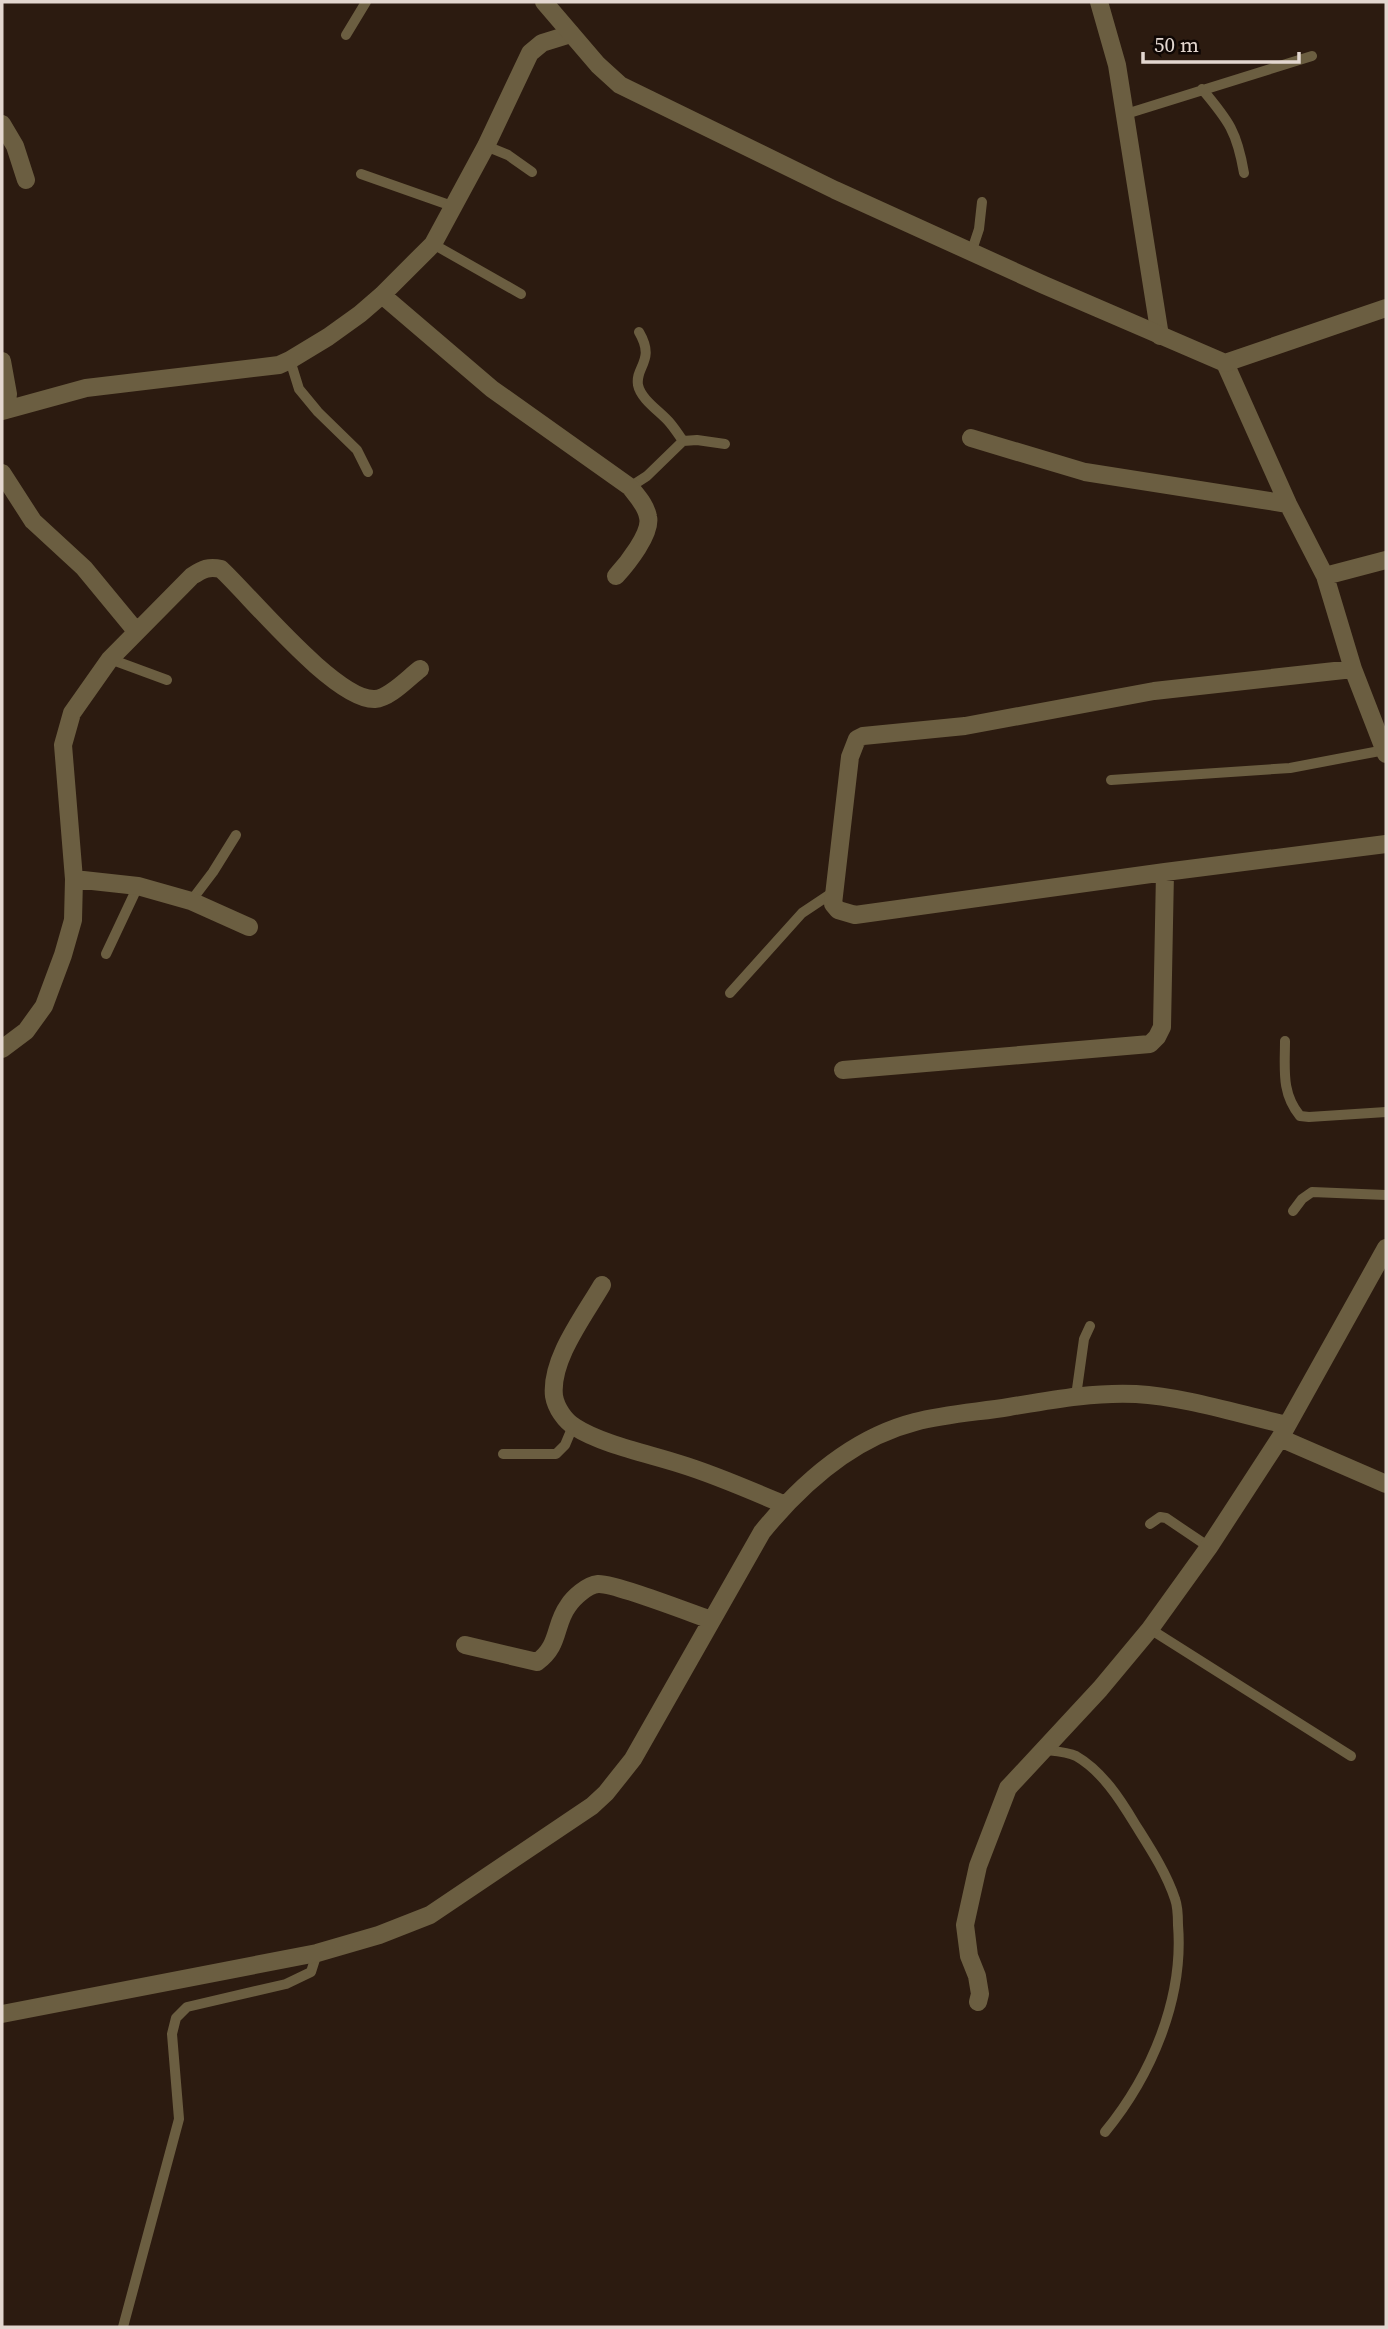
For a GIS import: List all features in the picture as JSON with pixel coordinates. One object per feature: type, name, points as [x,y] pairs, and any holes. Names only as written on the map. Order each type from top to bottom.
[{"type":"street","points":[[544,2],[598,65],[620,85],[835,190],[1224,363],[1386,308]]},
{"type":"street","points":[[1099,2],[1118,65],[1160,336]]},
{"type":"street","points":[[3,411],[86,388],[269,366],[290,360],[328,337],[382,295],[433,244],[536,47],[572,34]]},
{"type":"street","points":[[2,124],[15,146],[26,180]]},
{"type":"street","points":[[382,295],[492,389],[630,487],[643,503],[650,519],[647,532],[616,576]]},
{"type":"street","points":[[2,361],[8,394],[3,411]]},
{"type":"street","points":[[1224,363],[1288,504],[1325,576],[1353,670],[1385,752]]},
{"type":"street","points":[[971,438],[1085,472],[1288,504]]},
{"type":"street","points":[[2,473],[33,521],[85,568],[136,631]]},
{"type":"street","points":[[1325,576],[1386,560]]},
{"type":"street","points":[[2,1049],[26,1031],[44,1006],[73,920],[74,879],[63,745],[72,713],[110,659],[192,576],[212,566],[221,569],[337,684],[361,698],[378,699],[420,669]]},
{"type":"street","points":[[1353,670],[1154,691],[965,726],[863,736],[858,739],[850,757],[832,904],[838,910],[855,915],[1386,844]]},
{"type":"street","points":[[843,1070],[1150,1044],[1162,1027],[1165,872]]},
{"type":"street","points":[[74,879],[138,886],[191,901],[249,927]]},
{"type":"street","points":[[978,2003],[980,1994],[977,1976],[969,1956],[965,1925],[978,1866],[1009,1788],[1100,1689],[1150,1629],[1209,1548],[1283,1432],[1386,1248]]},
{"type":"street","points":[[602,1285],[562,1355],[555,1374],[554,1398],[560,1412],[573,1426],[598,1438],[706,1472],[785,1504]]},
{"type":"street","points":[[2,2014],[317,1953],[379,1936],[430,1915],[592,1806],[606,1793],[633,1759],[762,1532],[785,1504],[835,1460],[875,1436],[915,1422],[1076,1396],[1138,1394],[1171,1399],[1283,1432],[1386,1484]]},
{"type":"street","points":[[465,1645],[537,1662],[555,1641],[567,1607],[583,1591],[597,1584],[711,1620]]},
{"type":"lane","points":[[346,36],[366,2]]},
{"type":"lane","points":[[1126,114],[1312,56]]},
{"type":"lane","points":[[1202,89],[1228,119],[1240,148],[1244,173]]},
{"type":"lane","points":[[486,146],[508,155],[531,172]]},
{"type":"lane","points":[[361,174],[452,206]]},
{"type":"lane","points":[[972,250],[979,229],[982,202]]},
{"type":"lane","points":[[433,244],[521,294]]},
{"type":"lane","points":[[639,332],[645,341],[646,356],[638,377],[640,390],[683,441]]},
{"type":"lane","points":[[290,360],[299,389],[357,450],[368,472]]},
{"type":"lane","points":[[630,487],[647,476],[683,441],[725,444]]},
{"type":"lane","points":[[110,659],[167,680]]},
{"type":"lane","points":[[1111,780],[1290,768],[1385,752]]},
{"type":"lane","points":[[191,901],[236,835]]},
{"type":"lane","points":[[106,954],[138,886]]},
{"type":"lane","points":[[730,993],[802,913],[832,893]]},
{"type":"lane","points":[[1285,1041],[1284,1081],[1287,1095],[1300,1115],[1309,1117],[1386,1112]]},
{"type":"lane","points":[[1293,1211],[1301,1199],[1312,1192],[1386,1195]]},
{"type":"lane","points":[[1076,1396],[1084,1339],[1090,1326]]},
{"type":"lane","points":[[503,1454],[556,1454],[565,1445],[573,1426]]},
{"type":"lane","points":[[1150,1524],[1160,1517],[1166,1518],[1209,1548]]},
{"type":"lane","points":[[1150,1629],[1351,1756]]},
{"type":"lane","points":[[1045,1749],[1074,1755],[1101,1776],[1128,1812],[1160,1865],[1176,1902],[1180,1941],[1176,1988],[1164,2027],[1126,2102],[1105,2132]]},
{"type":"lane","points":[[123,2327],[179,2119],[172,2034],[176,2018],[187,2007],[286,1984],[311,1972],[317,1953]]}]
